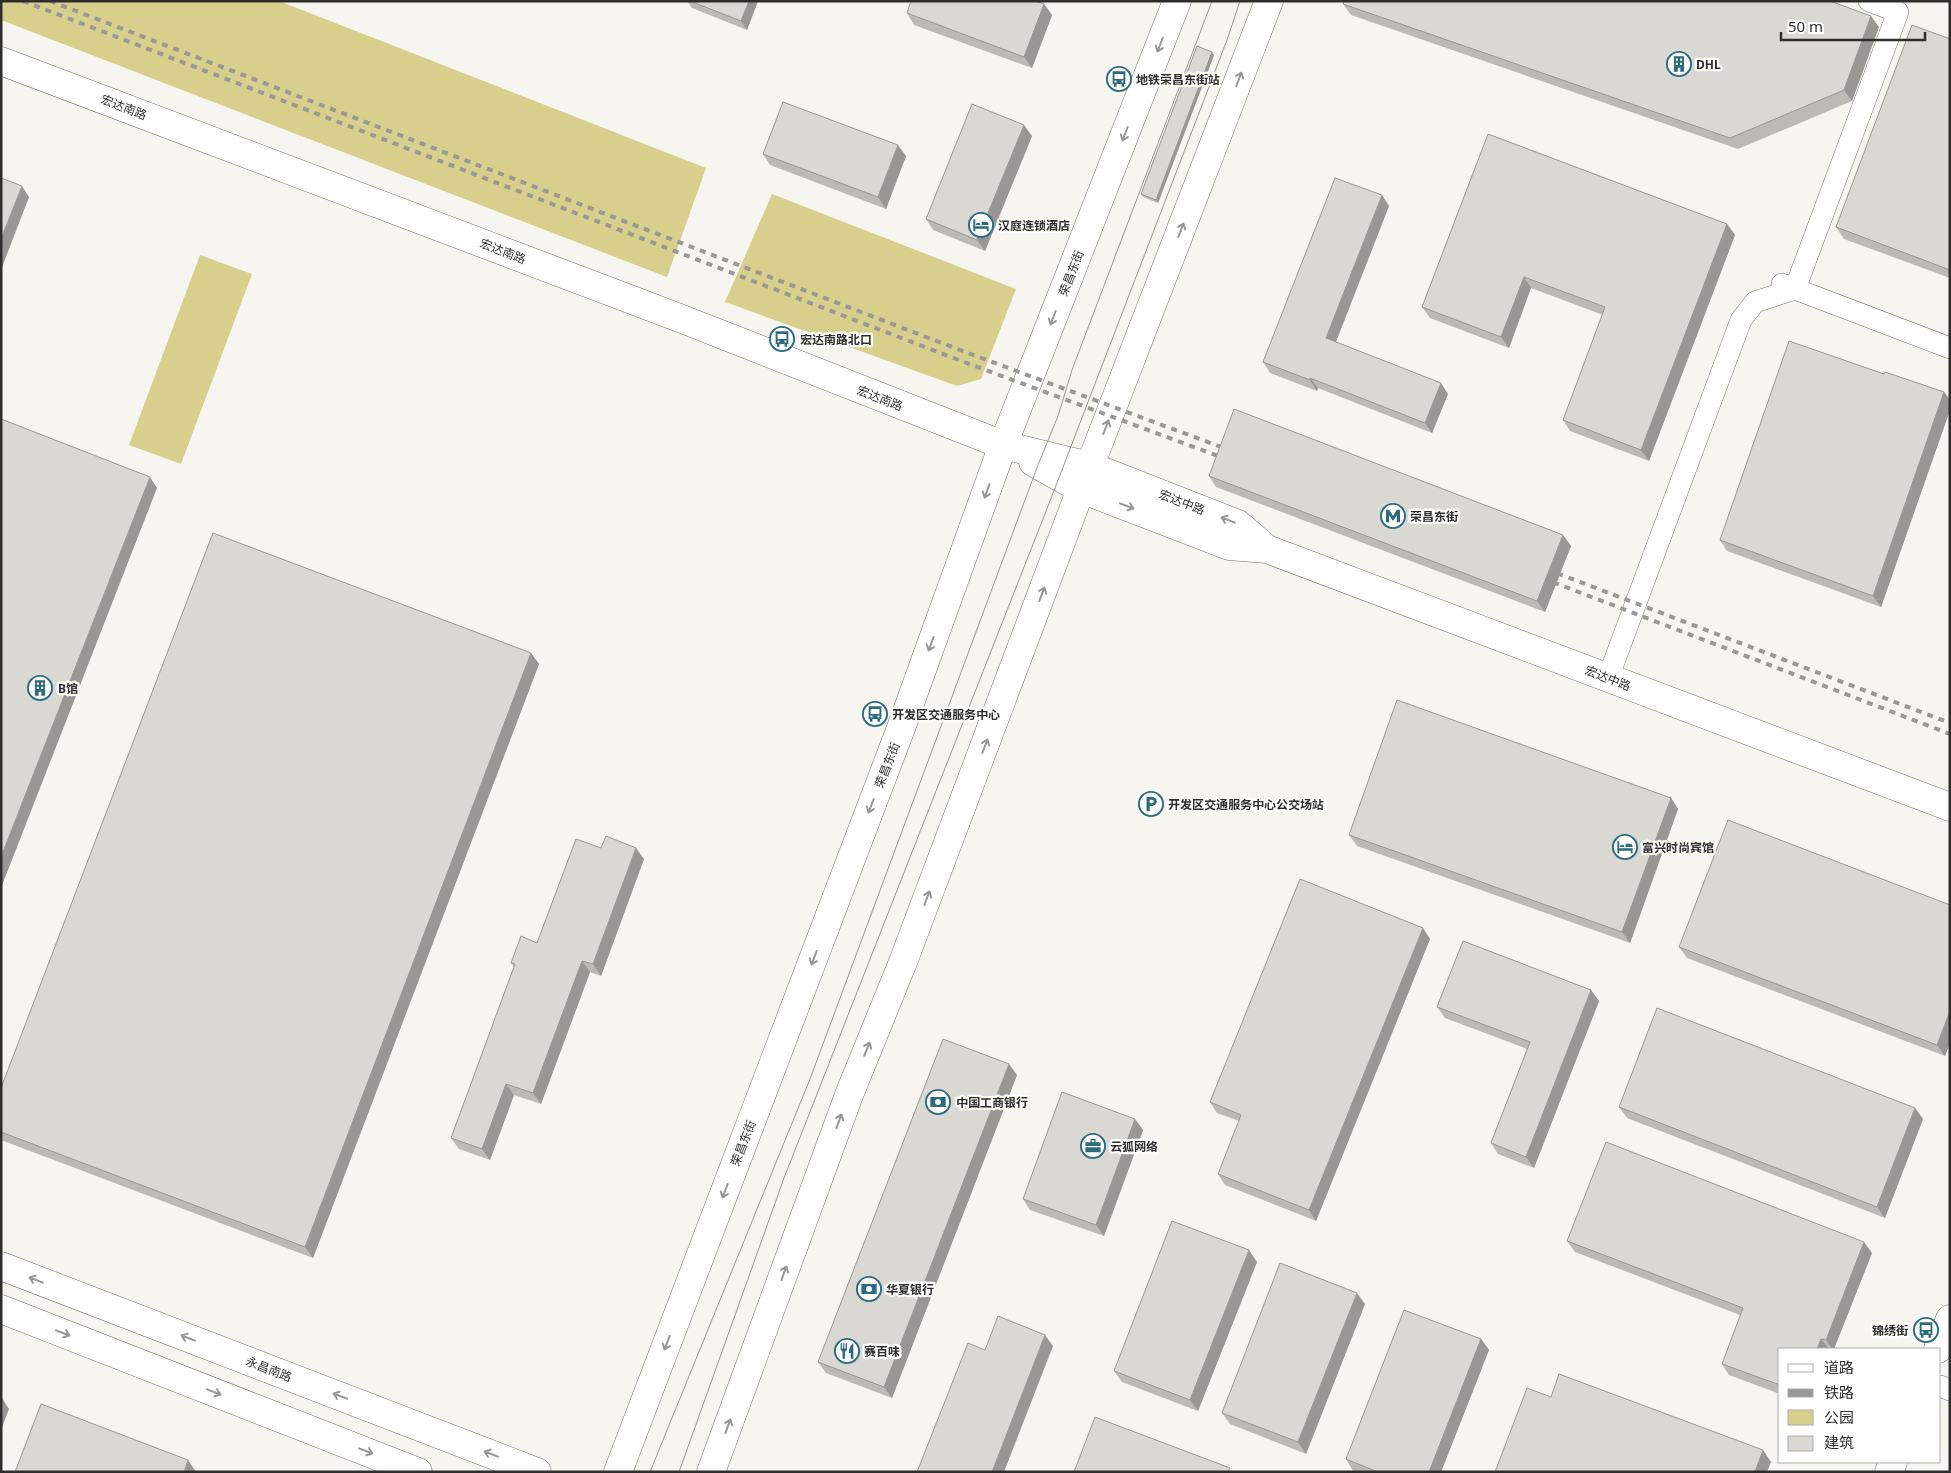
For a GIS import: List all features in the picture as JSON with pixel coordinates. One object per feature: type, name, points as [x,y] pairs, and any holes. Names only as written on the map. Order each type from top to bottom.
[{"type":"street","name":"荣昌东街","points":[[618,1472],[898,737],[1003,445],[1177,1]]},
{"type":"street","points":[[711,1472],[849,1095],[903,962],[1086,477],[1269,1]]},
{"type":"street","points":[[1608,678],[1741,320],[1755,302],[1788,287],[1898,12],[1869,1]]},
{"type":"street","name":"宏达南路","points":[[1,61],[677,317],[1086,477]]},
{"type":"street","points":[[1788,287],[1950,348]]},
{"type":"street","name":"宏达中路","points":[[1086,477],[1229,546],[1267,549],[1950,807]]},
{"type":"street","name":"永昌南路","points":[[1,1266],[537,1472]]},
{"type":"street","points":[[1,1309],[418,1472]]},
{"type":"street","points":[[1938,1348],[1950,1320]]},
{"type":"green space","points":[[1,1],[279,1],[706,168],[667,277],[1,20]]},
{"type":"green space","points":[[772,194],[1016,289],[981,379],[957,386],[725,302]]},
{"type":"green space","points":[[200,255],[252,274],[181,464],[129,445]]},
{"type":"building","points":[[690,1],[749,1],[741,21]]},
{"type":"building","points":[[911,1],[1036,1],[1044,4],[1024,57],[907,13]]},
{"type":"building","name":"DHL","points":[[1344,1],[1830,1],[1871,16],[1844,90],[1730,138],[1343,4]]},
{"type":"building","points":[[1912,25],[1950,39],[1950,270],[1836,227]]},
{"type":"building","points":[[1197,46],[1212,52],[1156,200],[1141,194]]},
{"type":"building","points":[[783,102],[898,145],[878,197],[763,154]]},
{"type":"building","points":[[972,104],[1024,125],[977,240],[926,219]]},
{"type":"building","points":[[1488,134],[1727,224],[1641,450],[1563,420],[1605,307],[1524,277],[1501,337],[1422,307]]},
{"type":"building","points":[[1,178],[22,186],[1,239]]},
{"type":"building","points":[[1335,178],[1382,195],[1326,338],[1441,383],[1425,423],[1310,378],[1310,380],[1263,362]]},
{"type":"building","points":[[1789,341],[1884,374],[1885,372],[1944,392],[1873,596],[1720,540]]},
{"type":"building","name":"荣昌东街","points":[[1234,409],[1563,535],[1537,601],[1209,476]]},
{"type":"building","name":"B馆","points":[[1,419],[150,477],[1,857]]},
{"type":"building","points":[[213,533],[531,653],[305,1247],[1,1132],[1,1088]]},
{"type":"building","points":[[1397,700],[1671,798],[1622,932],[1349,835]]},
{"type":"building","points":[[1728,820],[1950,905],[1950,1011],[1937,1045],[1679,947]]},
{"type":"building","points":[[606,836],[636,848],[593,964],[582,961],[533,1093],[506,1084],[482,1149],[451,1138],[515,964],[511,963],[521,936],[537,943],[576,839],[601,848]]},
{"type":"building","points":[[1300,879],[1423,928],[1309,1210],[1218,1174],[1241,1115],[1210,1102]]},
{"type":"building","points":[[1463,941],[1591,990],[1526,1157],[1491,1143],[1530,1042],[1437,1007]]},
{"type":"building","points":[[1657,1008],[1915,1108],[1877,1207],[1619,1107]]},
{"type":"building","points":[[943,1039],[1009,1064],[884,1387],[818,1362]]},
{"type":"building","points":[[1062,1092],[1135,1119],[1096,1225],[1023,1199]]},
{"type":"building","points":[[1606,1142],[1864,1242],[1826,1340],[1821,1339],[1817,1348],[1778,1348],[1778,1384],[1722,1364],[1743,1308],[1567,1241]]},
{"type":"building","points":[[1172,1221],[1249,1250],[1190,1400],[1114,1371]]},
{"type":"building","points":[[1280,1263],[1357,1293],[1298,1442],[1222,1413]]},
{"type":"building","points":[[1404,1310],[1481,1339],[1429,1472],[1378,1472],[1346,1459]]},
{"type":"building","points":[[998,1316],[1045,1335],[992,1472],[917,1472],[968,1343],[985,1350]]},
{"type":"building","points":[[1559,1374],[1763,1450],[1755,1472],[1495,1472],[1527,1388],[1551,1397]]},
{"type":"building","points":[[41,1404],[188,1460],[184,1472],[15,1472]]},
{"type":"building","points":[[1095,1417],[1230,1468],[1228,1472],[1074,1472]]},
{"type":"tram line","points":[[650,1472],[810,1079],[1038,465],[1058,416],[1072,370],[1212,1]]},
{"type":"tram line","points":[[679,1472],[784,1178],[1050,501],[1227,40],[1240,1]]},
{"type":"railway","points":[[23,1],[964,362],[1229,460]]},
{"type":"railway","points":[[50,1],[968,353],[1232,451]]},
{"type":"railway","points":[[1546,569],[1950,723]]},
{"type":"railway","points":[[1542,578],[1950,734]]},
{"type":"place","name":"DHL","points":[[1679,64]]},
{"type":"place","name":"地铁荣昌东街站","points":[[1119,79]]},
{"type":"place","name":"汉庭连锁酒店","points":[[981,225]]},
{"type":"place","name":"宏达南路北口","points":[[782,339]]},
{"type":"place","name":"荣昌东街","points":[[1393,516]]},
{"type":"place","name":"B馆","points":[[40,688]]},
{"type":"place","name":"开发区交通服务中心","points":[[875,714]]},
{"type":"place","name":"开发区交通服务中心公交场站","points":[[1151,804]]},
{"type":"place","name":"富兴时尚宾馆","points":[[1625,847]]},
{"type":"place","name":"中国工商银行","points":[[938,1102]]},
{"type":"place","name":"云狐网络","points":[[1093,1146]]},
{"type":"place","name":"华夏银行","points":[[869,1289]]},
{"type":"place","name":"锦绣街","points":[[1926,1330]]},
{"type":"place","name":"赛百味","points":[[847,1351]]}]
